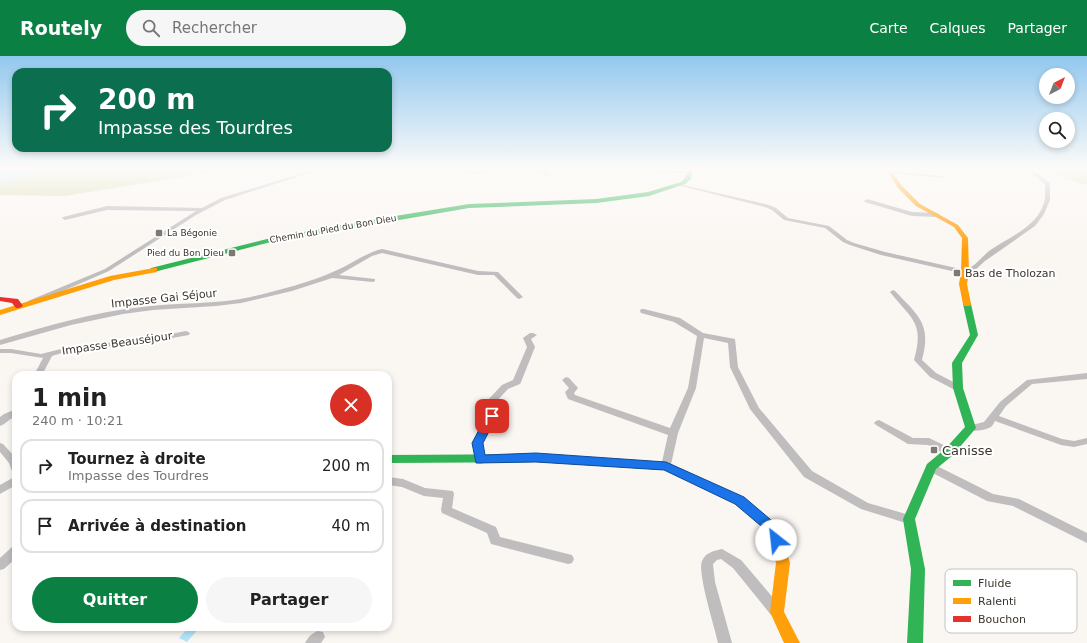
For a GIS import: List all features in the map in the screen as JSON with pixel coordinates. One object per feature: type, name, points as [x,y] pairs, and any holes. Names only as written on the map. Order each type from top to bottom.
[{"type":"street","points":[[31,302],[107,270],[202,209],[229,196]]},
{"type":"street","name":"Chemin du Pied du Bon Dieu","points":[[0,313],[31,302],[114,278],[164,268],[271,240],[469,206],[610,199],[631,196]]},
{"type":"street","points":[[727,196],[767,206],[774,209],[786,220],[827,227],[845,241],[883,254],[965,265],[977,264]]},
{"type":"street","points":[[910,196],[918,204],[956,226],[965,238],[963,284],[974,335],[957,363],[958,388],[971,428]]},
{"type":"street","points":[[965,265],[972,270],[977,264],[1020,236],[1044,211],[1049,196]]},
{"type":"street","points":[[867,201],[912,214],[937,215]]},
{"type":"street","points":[[65,218],[107,208],[202,209]]},
{"type":"street","name":"Impasse Gai Séjour","points":[[0,343],[86,318],[143,309],[182,307],[239,301],[330,276],[373,253],[382,251],[478,273],[496,273],[519,297]]},
{"type":"street","name":"Impasse Gai Séjour","points":[[330,276],[373,280]]},
{"type":"street","points":[[893,292],[919,320],[923,346],[918,360],[933,375],[958,388]]},
{"type":"street","points":[[0,299],[15,301],[19,306]]},
{"type":"street","points":[[644,311],[677,320],[701,335],[732,341],[734,367],[755,409],[808,474],[864,506],[908,519]]},
{"type":"street","name":"Impasse Beauséjour","points":[[0,352],[11,351],[41,356],[186,333]]},
{"type":"street","points":[[480,460],[477,443],[492,416],[489,403],[504,387],[518,382],[531,347],[527,338],[533,335]]},
{"type":"street","points":[[666,466],[673,433],[692,388],[701,335]]},
{"type":"street","name":"Impasse Beauséjour","points":[[40,371],[49,354]]},
{"type":"street","points":[[915,643],[918,569],[908,519],[931,467],[949,452],[971,428],[987,425],[1003,404],[1030,382],[1087,376]]},
{"type":"street","points":[[566,380],[574,388],[569,392],[571,397],[673,433]]},
{"type":"street","points":[[0,423],[7,416],[12,414]]},
{"type":"street","points":[[993,417],[1061,442],[1074,444],[1087,441]]},
{"type":"street","points":[[879,423],[911,442],[929,441],[949,452]]},
{"type":"street","points":[[0,446],[12,460]]},
{"type":"street","points":[[392,460],[480,460],[536,458],[666,466],[740,501],[773,528],[783,563],[777,612]]},
{"type":"street","points":[[931,467],[991,498],[1015,502],[1087,538]]},
{"type":"street","points":[[0,490],[12,482]]},
{"type":"street","points":[[392,482],[403,483],[424,492],[449,494],[446,510],[492,530],[494,541],[568,559]]},
{"type":"street","points":[[0,565],[12,554]]},
{"type":"street","points":[[724,643],[709,582],[707,563],[713,556],[722,554],[737,564],[777,612],[792,643]]},
{"type":"water","points":[[185,631],[197,631],[187,642],[179,638]]},
{"type":"traffic: fast","points":[[154,270],[271,240],[469,206],[596,201],[631,196]]},
{"type":"traffic: fast","points":[[915,643],[918,569],[909,519],[931,467],[949,452],[971,428],[958,388],[957,363],[974,335],[967,304]]},
{"type":"traffic: fast","points":[[392,459],[536,458],[666,466],[740,501],[774,530]]},
{"type":"traffic: slow","points":[[909,196],[918,205],[956,226],[965,238],[965,272],[963,284],[967,304]]},
{"type":"traffic: slow","points":[[0,313],[113,278],[154,270]]},
{"type":"traffic: slow","points":[[774,530],[783,563],[777,612],[792,643]]},
{"type":"traffic: jam","points":[[0,299],[15,301],[19,306]]},
{"type":"place","name":"La Bégonie","points":[[159,233]]},
{"type":"place","name":"Pied du Bon Dieu","points":[[232,253]]},
{"type":"place","name":"Bas de Tholozan","points":[[957,273]]},
{"type":"place","name":"Canisse","points":[[934,450]]},
{"type":"route","points":[[492,416],[477,443],[480,460],[536,458],[666,466],[740,501],[773,528],[776,540]]}]
